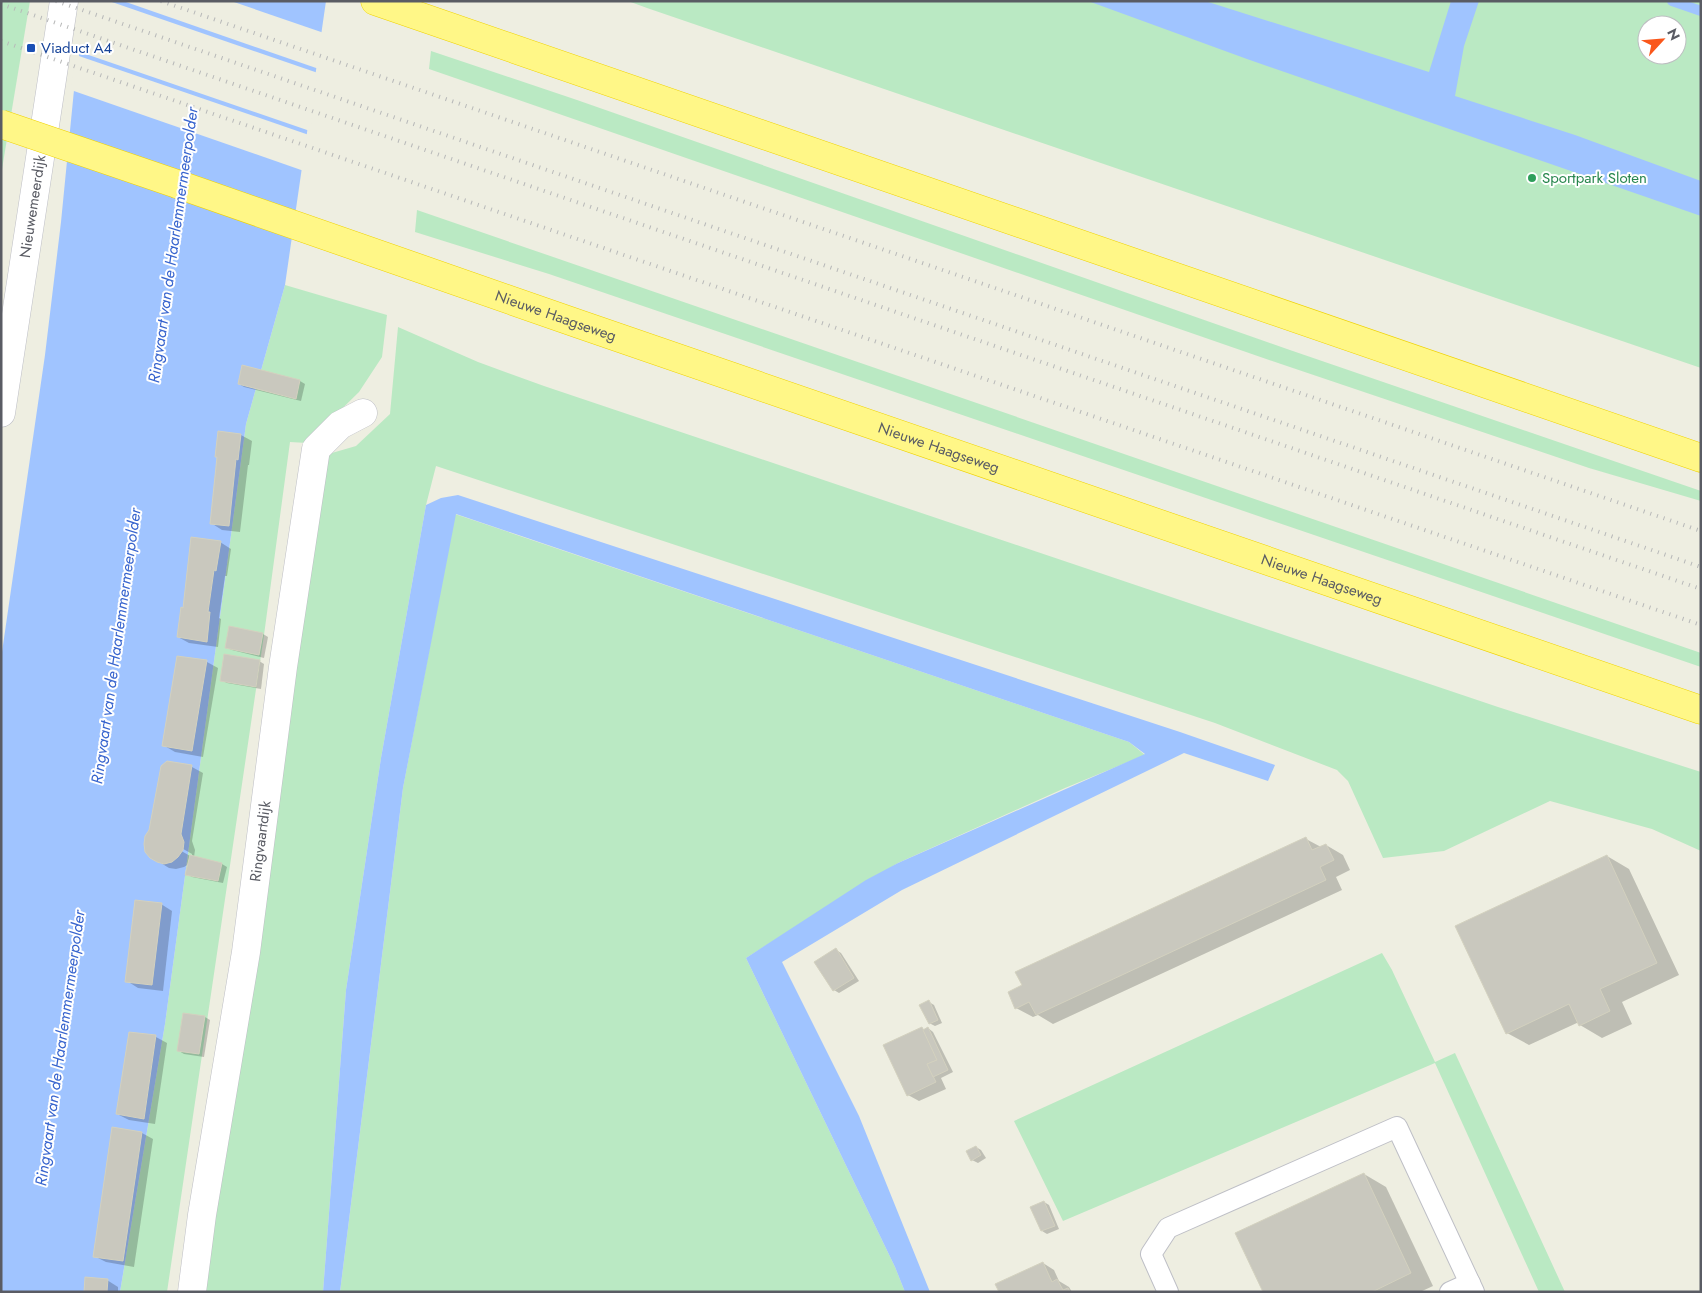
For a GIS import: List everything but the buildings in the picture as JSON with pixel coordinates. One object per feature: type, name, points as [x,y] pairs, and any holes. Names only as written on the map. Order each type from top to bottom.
[{"type":"highway","points":[[375,1],[1701,458]]},
{"type":"highway","name":"Nieuwe Haagseweg","points":[[1,124],[1701,710]]},
{"type":"street","name":"Nieuwemeerdijk","points":[[1,413],[64,1]]},
{"type":"street","name":"Ringvaartdijk","points":[[192,1292],[202,1215],[246,952],[283,667],[316,449],[340,425],[363,413]]},
{"type":"lane","points":[[1168,1292],[1151,1254],[1168,1228],[1397,1127],[1472,1287],[1450,1292]]},
{"type":"green space","points":[[1,1],[30,1],[1,175]]},
{"type":"green space","name":"Sportpark Sloten","points":[[628,1],[1701,1],[1701,368],[647,8]]},
{"type":"green space","points":[[431,51],[1701,491],[1701,501],[1589,468],[1281,364],[429,69]]},
{"type":"green space","points":[[417,210],[1701,653],[1701,667],[549,274],[415,232]]},
{"type":"green space","points":[[285,285],[387,315],[382,357],[359,392],[307,443],[290,442],[264,635],[167,1292],[120,1292],[165,1024],[246,424]]},
{"type":"green space","points":[[398,327],[478,362],[544,386],[1498,707],[1701,772],[1701,851],[1652,829],[1550,801],[1444,851],[1383,858],[1348,781],[1337,770],[1215,723],[436,466],[426,505],[381,758],[346,990],[323,1292],[203,1292],[325,455],[356,446],[390,414]]},
{"type":"green space","points":[[455,514],[1129,742],[1145,755],[1065,788],[898,863],[746,958],[895,1267],[905,1292],[340,1292],[403,788]]},
{"type":"green space","points":[[1382,953],[1392,970],[1435,1062],[1455,1053],[1565,1292],[1539,1292],[1435,1063],[1063,1221],[1014,1121]]},
{"type":"water","name":"Ringvaart van de Haarlemmermeerpolder","points":[[87,1],[326,1],[285,285],[246,424],[165,1024],[120,1292],[1,1292],[1,659],[45,355],[74,90]]},
{"type":"water","points":[[1088,1],[1205,1],[1429,72],[1451,1],[1479,1],[1464,46],[1455,96],[1575,135],[1701,181],[1701,216],[1247,59]]},
{"type":"water","points":[[458,495],[1180,732],[1275,765],[1268,781],[1184,753],[902,890],[782,962],[859,1116],[930,1292],[905,1292],[895,1267],[746,958],[866,880],[898,863],[1145,754],[1129,742],[456,514],[403,788],[340,1292],[323,1292],[346,990],[381,758],[426,505],[441,498]]},
{"type":"pier","points":[[85,1],[109,1],[318,73],[310,131],[77,51]]},
{"type":"pier","points":[[123,1],[231,1],[324,33],[319,69]]},
{"type":"pier","points":[[76,55],[309,135],[304,171],[71,90]]},
{"type":"waterway","points":[[1672,1],[1701,11]]},
{"type":"railway","points":[[56,1],[1701,567]]},
{"type":"railway","points":[[161,1],[1701,531]]},
{"type":"railway","points":[[1,4],[1701,589]]},
{"type":"railway","points":[[1,41],[1701,625]]},
{"type":"place","name":"Viaduct A4","points":[[31,48]]},
{"type":"place","name":"Sportpark Sloten","points":[[1532,178]]}]
